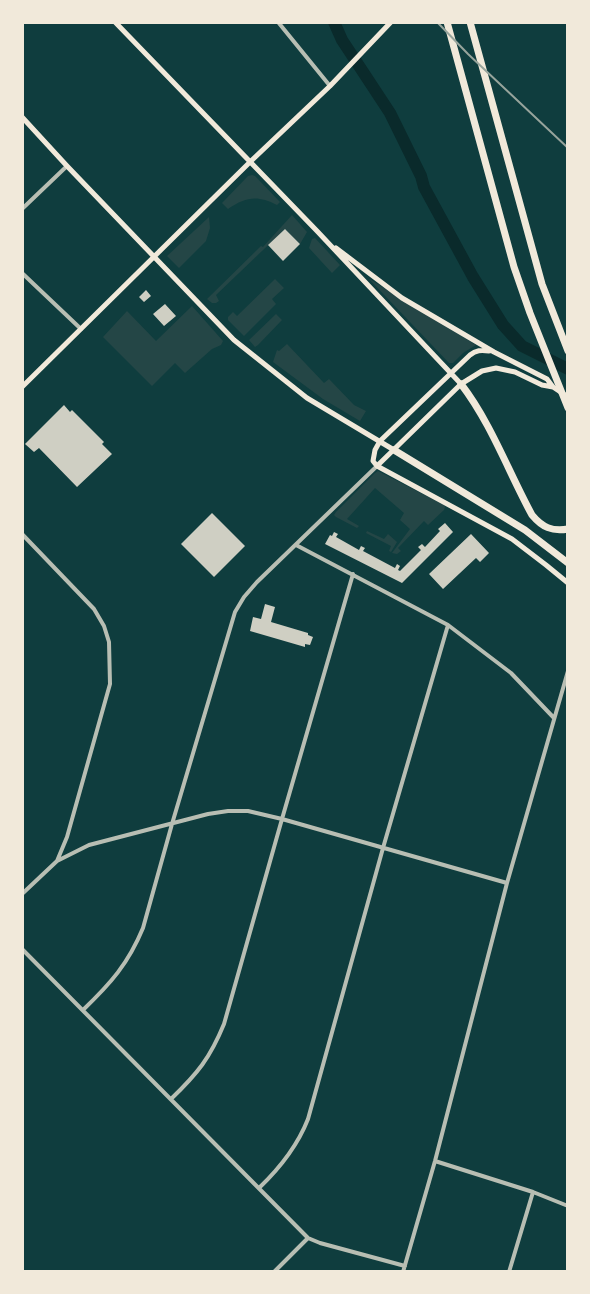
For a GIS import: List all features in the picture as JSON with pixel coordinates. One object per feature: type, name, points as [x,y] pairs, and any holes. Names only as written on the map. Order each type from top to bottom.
[{"type":"highway","points":[[447,22],[514,267],[567,408]]},
{"type":"highway","points":[[470,22],[542,284],[567,351]]},
{"type":"highway","points":[[461,384],[486,424],[532,515],[545,527],[553,530],[567,529]]},
{"type":"highway","points":[[394,450],[525,530],[567,563]]},
{"type":"main road","points":[[115,22],[461,384]]},
{"type":"main road","points":[[22,387],[330,86],[391,22]]},
{"type":"main road","points":[[22,117],[234,340],[308,398],[394,450]]},
{"type":"main road","points":[[325,240],[402,298],[494,352],[547,379],[553,387],[567,397]]},
{"type":"main road","points":[[494,352],[475,351],[450,373],[380,441],[373,461],[377,466],[512,539],[567,583]]},
{"type":"main road","points":[[377,466],[461,384],[482,371],[496,368],[515,372],[542,385],[553,387]]},
{"type":"street","points":[[278,22],[330,86]]},
{"type":"street","points":[[22,209],[67,166]]},
{"type":"street","points":[[22,273],[81,329]]},
{"type":"street","points":[[84,1010],[121,971],[138,942],[235,612],[257,582],[377,466]]},
{"type":"street","points":[[22,534],[94,609],[104,626],[109,642],[110,684],[67,837],[57,861]]},
{"type":"street","points":[[296,545],[448,625],[511,673],[554,719]]},
{"type":"street","points":[[171,1099],[204,1064],[224,1024],[353,574]]},
{"type":"street","points":[[259,1188],[289,1155],[309,1119],[383,848],[448,625]]},
{"type":"street","points":[[403,1272],[435,1161],[507,883],[567,671]]},
{"type":"street","points":[[22,894],[57,861],[89,845],[208,814],[228,811],[249,811],[282,819],[507,883]]},
{"type":"street","points":[[22,949],[308,1238],[405,1266]]},
{"type":"street","points":[[435,1161],[533,1192],[567,1206]]},
{"type":"street","points":[[509,1272],[533,1192]]},
{"type":"street","points":[[274,1272],[308,1238]]},
{"type":"shaded area","points":[[252,175],[280,202],[277,205],[252,199],[240,202],[228,209],[222,203],[248,176]]},
{"type":"shaded area","points":[[292,215],[307,232],[300,244],[285,229],[216,295],[219,301],[212,303],[207,299],[261,246],[263,247]]},
{"type":"shaded area","points":[[209,217],[210,228],[206,241],[179,268],[167,256]]},
{"type":"shaded area","points":[[315,238],[340,265],[332,273],[309,248],[312,239]]},
{"type":"shaded area","points":[[368,278],[476,345],[453,363],[449,363]]},
{"type":"shaded area","points":[[275,279],[284,288],[272,299],[276,304],[244,336],[228,320],[228,317],[233,312],[237,316]]},
{"type":"shaded area","points":[[192,306],[223,341],[221,345],[212,349],[185,373],[175,363],[152,386],[103,337],[127,311],[156,341]]},
{"type":"shaded area","points":[[276,314],[282,320],[255,347],[249,340]]},
{"type":"shaded area","points":[[287,344],[324,383],[329,379],[354,405],[366,411],[360,421],[323,399],[273,362],[277,350],[279,351]]},
{"type":"shaded area","points":[[378,471],[445,507],[428,525],[424,521],[398,548],[401,551],[397,554],[392,553],[410,529],[400,520],[404,513],[375,488],[347,519],[359,526],[357,528],[334,515]]},
{"type":"shaded area","points":[[367,531],[384,539],[388,534],[397,542],[391,552],[389,551],[391,546],[366,533]]},
{"type":"building","points":[[285,229],[300,244],[283,261],[268,245]]},
{"type":"building","points":[[146,290],[151,296],[144,302],[139,297]]},
{"type":"building","points":[[165,304],[176,316],[164,326],[153,314]]},
{"type":"building","points":[[64,405],[104,442],[102,444],[112,454],[77,487],[39,448],[34,452],[25,444]]},
{"type":"building","points":[[212,513],[245,546],[214,577],[181,544]]},
{"type":"building","points":[[445,523],[453,532],[402,583],[325,544],[334,532],[338,534],[336,537],[359,550],[361,546],[365,548],[363,551],[395,568],[397,564],[400,566],[398,570],[400,571],[421,550],[418,547],[422,544],[425,547]]},
{"type":"building","points":[[471,534],[489,553],[480,562],[476,558],[443,589],[429,574]]},
{"type":"building","points":[[265,604],[275,607],[271,622],[308,633],[313,637],[310,645],[305,644],[305,647],[250,631],[253,617],[261,619]]},
{"type":"waterway","points":[[334,22],[342,40],[390,113],[421,176],[424,187],[473,277],[503,325],[522,346],[568,369]]},
{"type":"railway","points":[[437,22],[568,148]]}]
